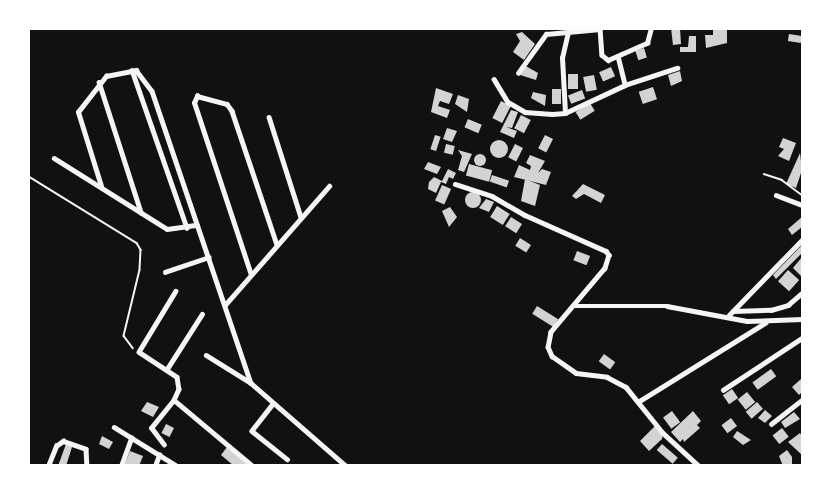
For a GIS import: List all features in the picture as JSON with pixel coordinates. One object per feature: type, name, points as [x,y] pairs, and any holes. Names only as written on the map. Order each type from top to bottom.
[{"type":"street","points":[[518,73],[542,36],[600,28],[604,58],[618,56],[647,43],[651,28]]},
{"type":"street","points":[[566,113],[562,58],[568,31]]},
{"type":"street","points":[[618,56],[625,85]]},
{"type":"street","points":[[494,79],[508,102],[525,112],[566,113],[625,85],[677,68]]},
{"type":"street","points":[[132,70],[187,228]]},
{"type":"street","points":[[101,186],[78,117],[99,82],[106,76],[132,70],[141,72],[152,91],[251,383]]},
{"type":"street","points":[[99,82],[141,213]]},
{"type":"street","points":[[251,275],[194,103],[197,96],[227,104],[232,111],[277,245]]},
{"type":"street","points":[[269,117],[301,217]]},
{"type":"street","points":[[54,158],[166,229],[197,225]]},
{"type":"street","points":[[455,184],[492,196],[525,215],[606,251],[609,255],[605,268],[548,338],[552,356],[576,373],[617,380],[663,433],[699,465]]},
{"type":"street","points":[[225,305],[329,186]]},
{"type":"street","points":[[776,195],[802,206]]},
{"type":"street","points":[[731,313],[802,240]]},
{"type":"street","points":[[165,272],[209,257]]},
{"type":"street","points":[[164,445],[151,428],[174,400],[180,382],[167,369],[139,352],[176,291]]},
{"type":"street","points":[[731,313],[771,310],[788,305],[802,293]]},
{"type":"street","points":[[573,306],[667,306],[731,313],[766,322],[802,319]]},
{"type":"street","points":[[167,369],[202,314]]},
{"type":"street","points":[[638,402],[766,322]]},
{"type":"street","points":[[723,390],[802,338]]},
{"type":"street","points":[[206,355],[251,383],[346,465]]},
{"type":"street","points":[[174,400],[253,465]]},
{"type":"street","points":[[771,424],[802,400]]},
{"type":"street","points":[[273,404],[252,431],[287,459]]},
{"type":"street","points":[[114,427],[177,465]]},
{"type":"street","points":[[121,465],[131,438]]},
{"type":"street","points":[[48,465],[56,446],[63,441],[86,449],[87,465]]},
{"type":"street","points":[[155,465],[159,455]]},
{"type":"path","points":[[764,174],[782,180],[802,195]]},
{"type":"path","points":[[28,176],[137,243],[141,250],[140,270],[124,336],[139,352]]},
{"type":"building","points":[[671,28],[680,28],[681,44],[673,45]]},
{"type":"building","points":[[713,28],[727,28],[727,43],[706,48],[705,35],[713,35]]},
{"type":"building","points":[[522,32],[535,44],[524,60],[513,52],[520,41],[516,34]]},
{"type":"building","points":[[789,34],[802,36],[801,43],[788,41]]},
{"type":"building","points":[[689,36],[696,36],[696,52],[680,52],[680,47],[688,47]]},
{"type":"building","points":[[644,48],[647,58],[638,60],[635,51]]},
{"type":"building","points":[[524,65],[538,73],[536,80],[520,75]]},
{"type":"building","points":[[611,67],[615,76],[603,81],[599,72]]},
{"type":"building","points":[[680,71],[682,81],[671,86],[668,75]]},
{"type":"building","points":[[568,74],[578,74],[578,89],[568,89]]},
{"type":"building","points":[[594,75],[597,90],[586,92],[583,77]]},
{"type":"building","points":[[653,87],[657,99],[643,104],[639,92]]},
{"type":"building","points":[[436,88],[453,94],[449,104],[440,101],[438,106],[450,110],[447,118],[431,112]]},
{"type":"building","points":[[552,89],[561,89],[561,104],[552,104]]},
{"type":"building","points":[[582,90],[585,98],[571,104],[568,95]]},
{"type":"building","points":[[533,92],[546,95],[545,106],[531,98]]},
{"type":"building","points":[[458,95],[469,99],[467,112],[455,104]]},
{"type":"building","points":[[501,101],[511,106],[502,123],[492,118]]},
{"type":"building","points":[[590,103],[595,111],[580,120],[576,112]]},
{"type":"building","points":[[511,110],[518,112],[512,128],[506,127],[517,131],[514,138],[500,132]]},
{"type":"building","points":[[521,115],[531,120],[524,133],[514,128]]},
{"type":"building","points":[[468,119],[482,125],[478,133],[464,127]]},
{"type":"building","points":[[447,128],[457,131],[452,142],[443,139]]},
{"type":"building","points":[[435,135],[441,137],[436,151],[430,149]]},
{"type":"building","points":[[545,135],[553,139],[546,152],[538,148]]},
{"type":"building","points":[[783,138],[796,143],[789,161],[778,156],[784,149],[779,147]]},
{"type":"building","points":[[495,140],[503,140],[508,145],[506,156],[495,158],[490,153],[490,145]]},
{"type":"building","points":[[446,144],[455,146],[453,155],[444,153]]},
{"type":"building","points":[[515,144],[523,148],[516,161],[508,157]]},
{"type":"building","points":[[458,150],[472,154],[464,172],[458,170],[462,156]]},
{"type":"building","points":[[800,153],[802,170],[796,188],[786,184]]},
{"type":"building","points":[[480,154],[486,160],[480,166],[474,160]]},
{"type":"building","points":[[530,155],[545,161],[538,173],[542,169],[551,172],[546,185],[514,177],[519,165],[530,170],[531,166],[526,163]]},
{"type":"building","points":[[428,162],[441,167],[437,174],[424,169]]},
{"type":"building","points":[[469,164],[492,170],[489,182],[466,176]]},
{"type":"building","points":[[448,169],[456,173],[453,179],[449,177],[446,184],[441,182],[436,193],[428,189],[429,182],[434,177],[442,181]]},
{"type":"building","points":[[492,175],[509,181],[507,187],[490,182]]},
{"type":"building","points":[[525,179],[540,185],[535,206],[521,201]]},
{"type":"building","points":[[583,184],[605,195],[601,203],[584,194],[576,199],[572,196]]},
{"type":"building","points":[[442,185],[451,189],[444,205],[435,201]]},
{"type":"building","points":[[473,192],[479,194],[481,200],[479,206],[473,208],[467,206],[465,200],[467,194]]},
{"type":"building","points":[[486,199],[494,202],[489,212],[479,208]]},
{"type":"building","points":[[497,206],[510,214],[503,225],[490,217]]},
{"type":"building","points":[[450,207],[457,217],[449,227],[442,211]]},
{"type":"building","points":[[511,217],[522,224],[516,233],[505,226]]},
{"type":"building","points":[[802,217],[802,227],[792,235],[788,229]]},
{"type":"building","points":[[520,238],[531,245],[526,253],[515,246]]},
{"type":"building","points":[[802,245],[802,253],[776,279],[773,275]]},
{"type":"building","points":[[577,251],[590,256],[586,265],[573,260]]},
{"type":"building","points":[[802,257],[802,277],[793,268]]},
{"type":"building","points":[[788,270],[799,280],[789,291],[778,281]]},
{"type":"building","points":[[537,306],[558,319],[553,327],[532,314]]},
{"type":"building","points":[[604,354],[615,362],[610,370],[599,361]]},
{"type":"building","points":[[771,369],[776,376],[758,390],[752,383]]},
{"type":"building","points":[[801,379],[802,392],[799,395],[792,387]]},
{"type":"building","points":[[732,389],[738,398],[729,404],[723,395]]},
{"type":"building","points":[[747,392],[755,402],[746,410],[738,400]]},
{"type":"building","points":[[147,402],[159,407],[153,417],[141,411]]},
{"type":"building","points":[[757,402],[763,409],[752,419],[746,412]]},
{"type":"building","points":[[765,410],[772,416],[765,423],[758,418]]},
{"type":"building","points":[[672,411],[680,422],[671,429],[663,417]]},
{"type":"building","points":[[693,411],[701,421],[697,425],[700,428],[684,442],[683,439],[680,442],[671,432]]},
{"type":"building","points":[[794,412],[800,419],[785,428],[781,422]]},
{"type":"building","points":[[731,418],[737,426],[727,433],[721,425]]},
{"type":"building","points":[[166,424],[174,428],[169,437],[161,433]]},
{"type":"building","points":[[655,426],[663,434],[662,439],[649,451],[640,441]]},
{"type":"building","points":[[782,428],[789,437],[779,444],[773,435]]},
{"type":"building","points":[[737,431],[751,440],[743,445],[733,437]]},
{"type":"building","points":[[800,433],[802,436],[802,455],[788,442]]},
{"type":"building","points":[[102,436],[113,442],[109,449],[99,444]]},
{"type":"building","points":[[66,444],[72,447],[66,466],[58,466]]},
{"type":"building","points":[[662,444],[678,458],[673,464],[657,450]]},
{"type":"building","points":[[227,447],[249,466],[234,466],[221,455]]},
{"type":"building","points":[[787,450],[792,457],[792,466],[783,466],[779,456]]},
{"type":"building","points":[[130,451],[143,456],[139,466],[124,466]]}]
